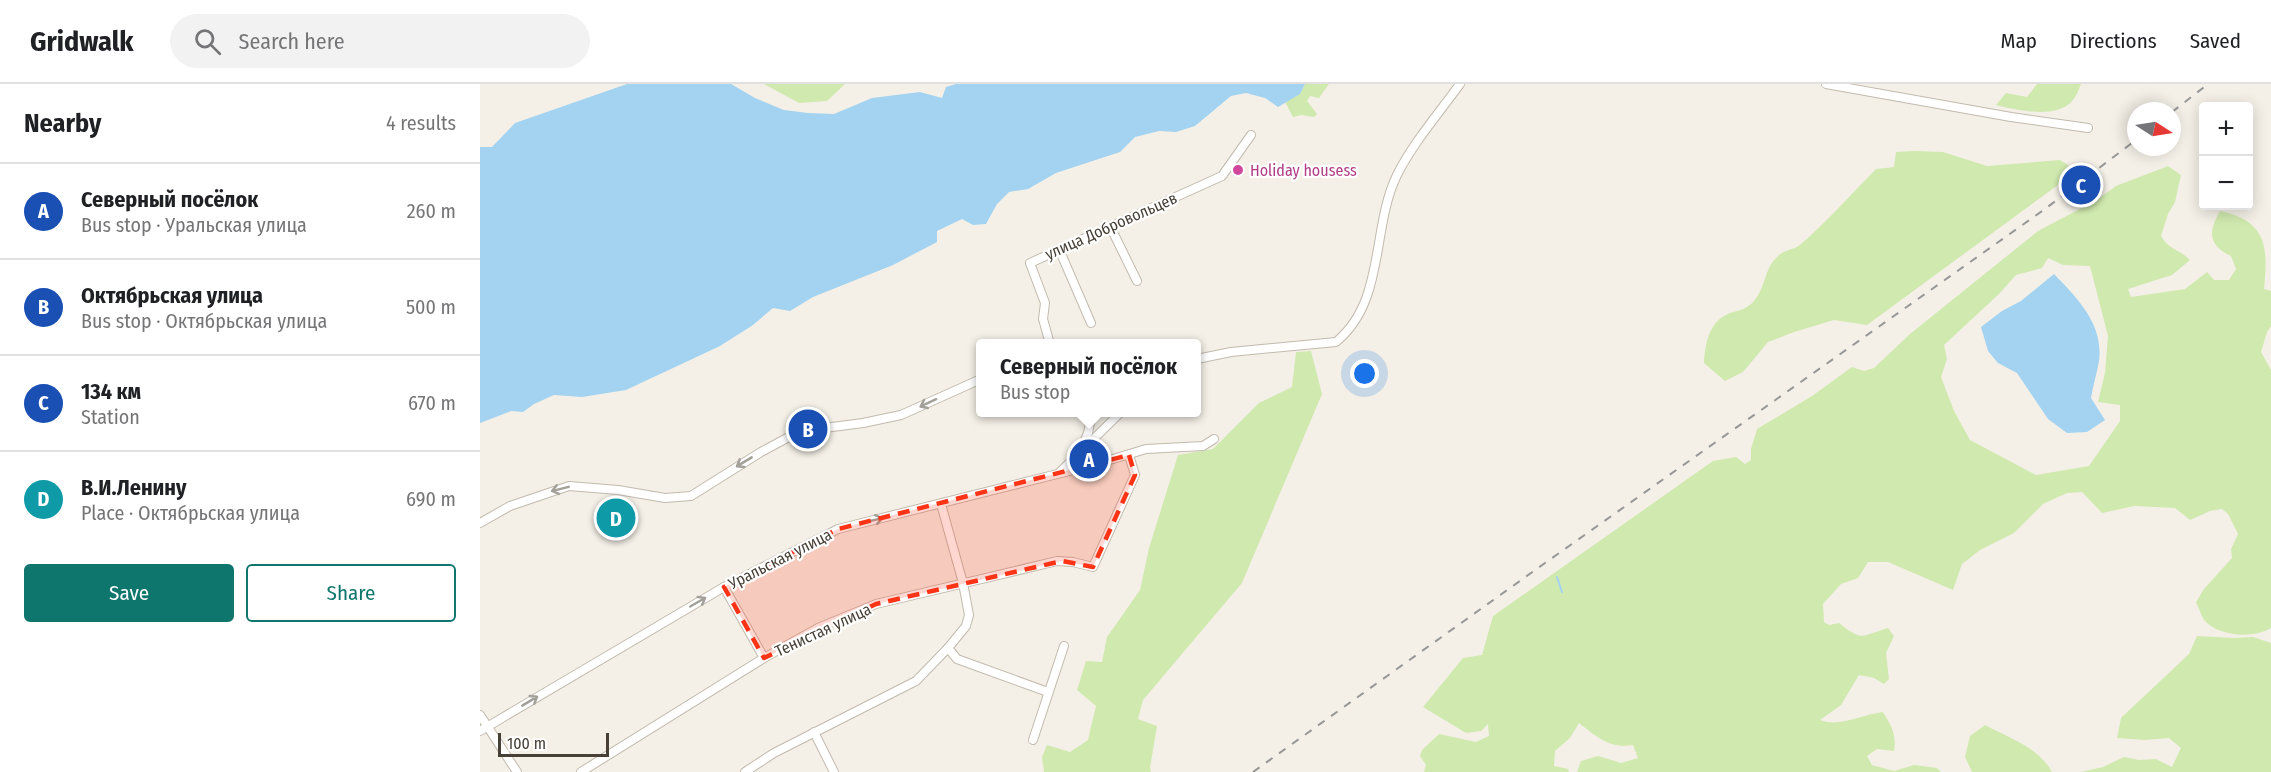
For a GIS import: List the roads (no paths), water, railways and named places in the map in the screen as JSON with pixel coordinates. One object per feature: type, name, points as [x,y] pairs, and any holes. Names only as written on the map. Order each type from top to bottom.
[{"type":"street","points":[[1201,358],[1241,350],[1336,342],[1347,333],[1367,297],[1389,197],[1397,176],[1460,84]]},
{"type":"street","points":[[1827,84],[2011,117],[2088,128]]},
{"type":"street","name":"улица Добровольцев","points":[[1049,339],[1043,320],[1045,303],[1030,262],[1222,176],[1251,135]]},
{"type":"street","points":[[1110,226],[1137,281]]},
{"type":"street","points":[[1059,249],[1091,323]]},
{"type":"street","points":[[480,523],[510,506],[569,486],[611,489],[665,498],[691,496],[787,438],[818,429],[902,415],[976,381]]},
{"type":"street","points":[[1077,455],[1086,440],[1091,417]]},
{"type":"street","points":[[1056,473],[1116,417]]},
{"type":"street","name":"Уральская улица","points":[[484,729],[724,587],[838,529],[1146,449],[1203,446],[1214,439]]},
{"type":"street","name":"Тенистая улица","points":[[581,772],[764,658],[818,628],[876,604],[1058,561],[1093,567],[1135,475],[1130,455]]},
{"type":"street","points":[[745,772],[774,753],[915,681],[966,626],[969,615],[963,583],[941,504]]},
{"type":"street","points":[[724,587],[764,658]]},
{"type":"street","points":[[1033,740],[1064,646]]},
{"type":"street","points":[[948,648],[957,658],[1048,692]]},
{"type":"street","points":[[480,715],[484,729],[517,772]]},
{"type":"street","points":[[814,732],[834,772]]},
{"type":"water","points":[[627,84],[731,84],[755,98],[784,110],[834,114],[872,98],[920,92],[942,98],[946,87],[956,84],[1305,84],[1300,94],[1278,107],[1265,98],[1246,93],[1231,96],[1195,126],[1176,132],[1159,131],[1135,137],[1120,152],[1056,173],[1028,189],[1009,192],[997,204],[986,224],[973,225],[962,219],[937,231],[937,242],[893,265],[813,297],[790,311],[773,308],[753,325],[720,346],[626,390],[582,397],[554,395],[523,412],[511,411],[480,423],[480,147],[492,147],[515,123]]},
{"type":"water","points":[[2054,274],[2080,302],[2097,335],[2099,361],[2091,398],[2105,420],[2087,432],[2067,433],[2048,419],[2017,373],[1998,363],[1988,351],[1981,327],[2002,311],[2021,301]]},
{"type":"waterway","points":[[1557,577],[1562,592]]},
{"type":"railway","points":[[2181,105],[2208,84]]},
{"type":"railway","points":[[1253,772],[2045,209],[2127,147]]},
{"type":"place","name":"Holiday housess","points":[[1238,170]]},
{"type":"place","name":"134 км","points":[[2081,185]]},
{"type":"place","name":"Октябрьская улица","points":[[808,429]]},
{"type":"place","name":"Северный посёлок","points":[[1089,459]]},
{"type":"place","name":"В.И.Ленину","points":[[616,518]]}]
